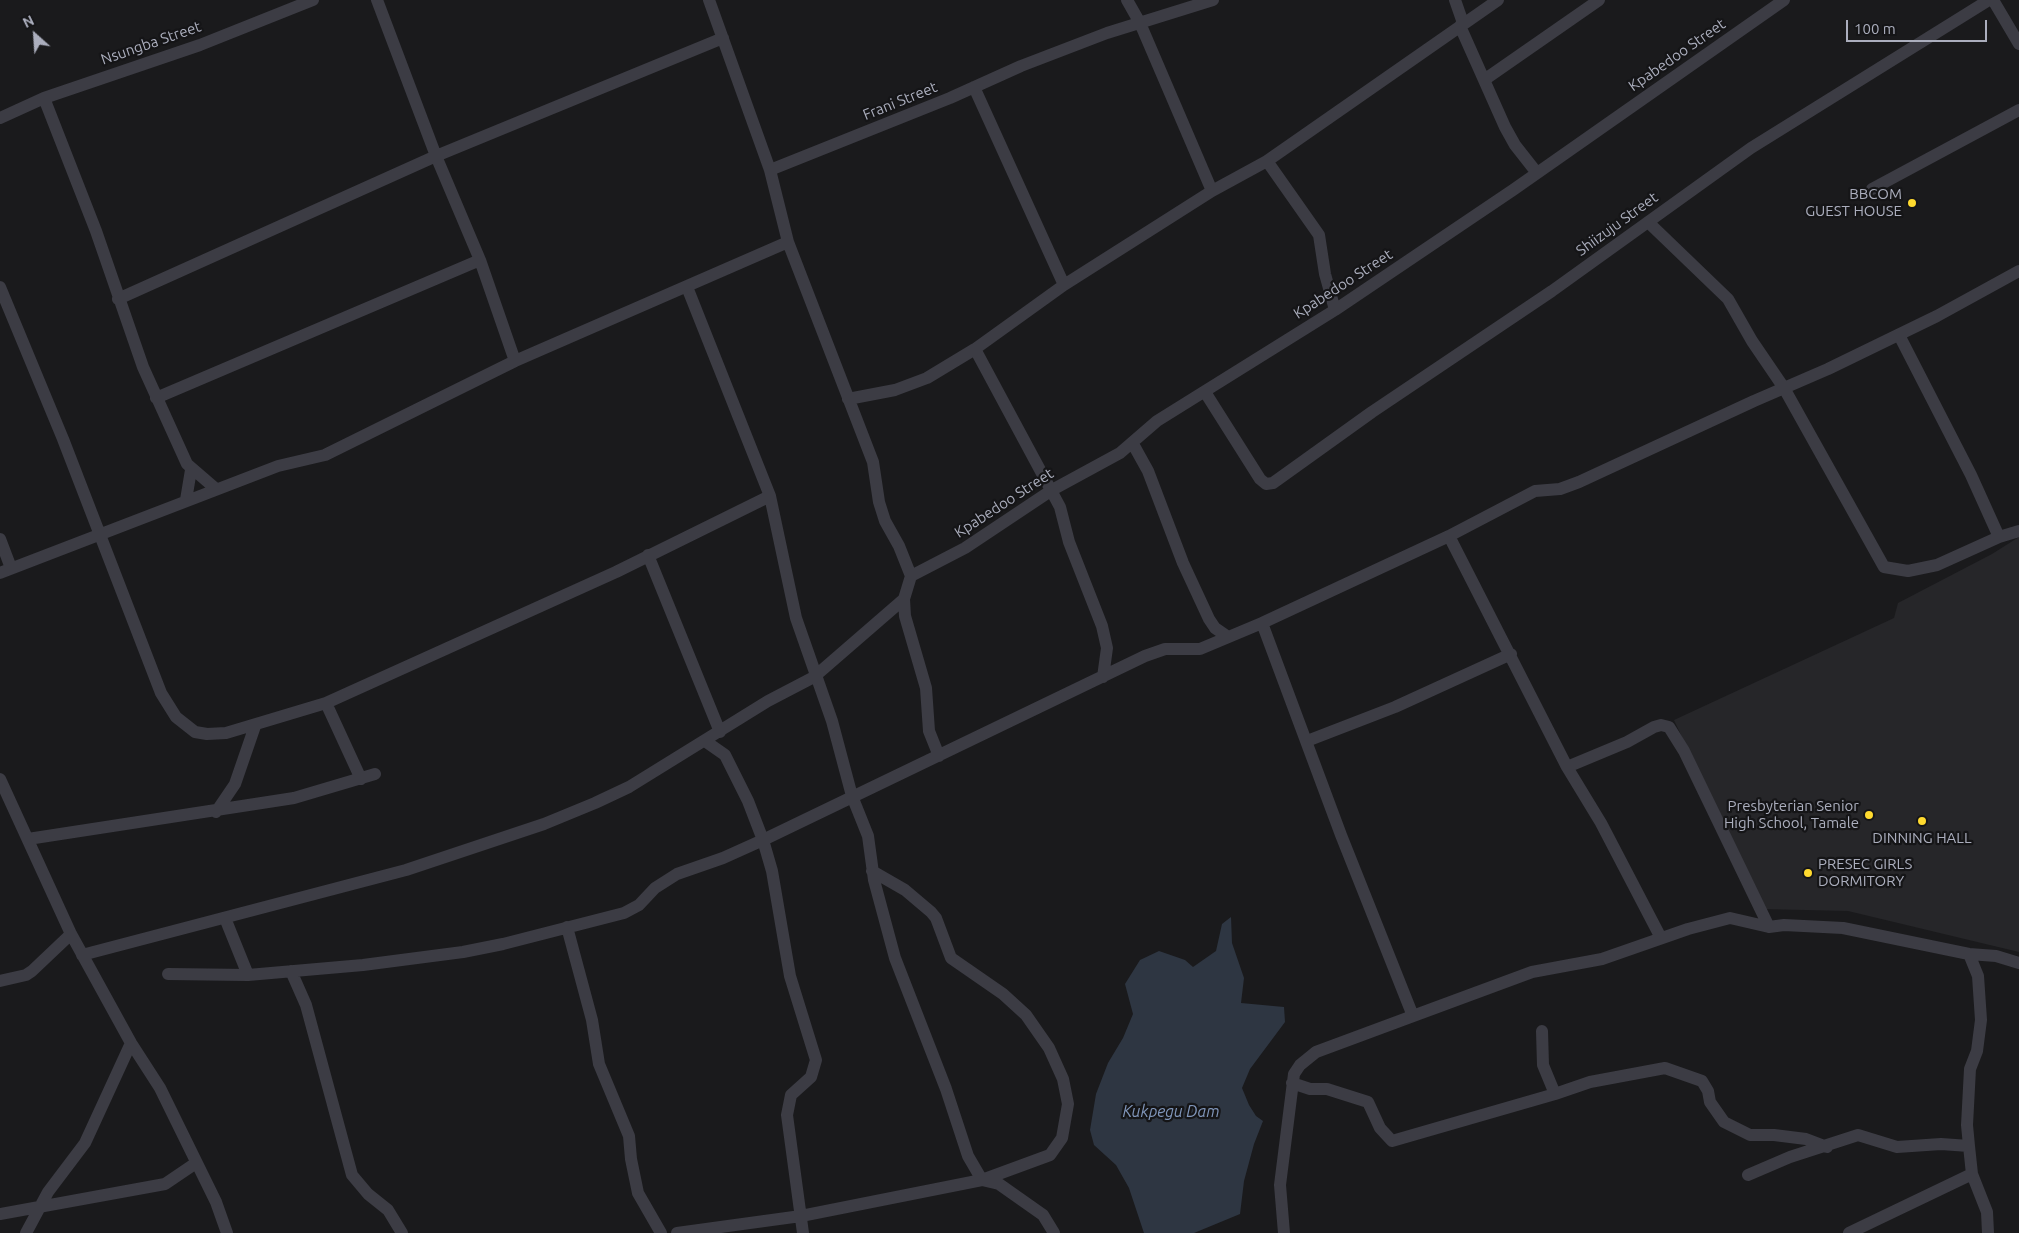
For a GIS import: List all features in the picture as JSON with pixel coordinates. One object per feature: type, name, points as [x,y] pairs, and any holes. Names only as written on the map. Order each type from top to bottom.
[{"type":"street","name":"Nsungba Street","points":[[0,118],[44,98],[200,45],[287,5],[313,0]]},
{"type":"street","points":[[377,0],[436,156],[480,260],[515,361]]},
{"type":"street","points":[[709,0],[770,170],[788,242],[873,462],[879,502],[885,521],[899,546],[911,576],[904,599],[908,631],[928,698],[929,731],[938,756]]},
{"type":"street","points":[[1127,0],[1140,23],[1212,191]]},
{"type":"street","name":"Frani Street","points":[[770,170],[1021,66],[1140,23],[1213,0]]},
{"type":"street","points":[[1455,0],[1461,25],[1484,80],[1515,145],[1537,173]]},
{"type":"street","points":[[848,399],[895,390],[927,378],[976,349],[1064,285],[1212,191],[1267,161],[1498,0]]},
{"type":"street","points":[[1484,80],[1599,0]]},
{"type":"street","name":"Kpabedoo Street","points":[[911,576],[964,548],[1052,490],[1120,453],[1157,422],[1335,310],[1537,173],[1784,0]]},
{"type":"street","points":[[1991,0],[2019,44]]},
{"type":"street","name":"Shiizuju Street","points":[[1205,392],[1260,479],[1270,485],[1372,412],[1552,291],[1751,148],[1991,0]]},
{"type":"street","points":[[118,299],[436,156],[722,38]]},
{"type":"street","points":[[974,87],[1064,285]]},
{"type":"street","points":[[44,98],[96,231],[118,299],[156,398],[191,470],[216,489]]},
{"type":"street","points":[[1872,189],[2019,110]]},
{"type":"street","points":[[1267,161],[1319,235],[1335,310]]},
{"type":"street","points":[[1648,222],[1728,299],[1752,341],[1784,388],[1884,567],[1908,571],[1928,567],[1998,536],[2019,531]]},
{"type":"street","points":[[0,539],[5,570],[278,466],[325,455],[515,361],[788,242]]},
{"type":"street","points":[[156,398],[480,260]]},
{"type":"street","points":[[168,974],[248,975],[463,952],[607,919],[638,905],[655,888],[677,874],[723,858],[763,840],[1155,652],[1174,648],[1200,649],[1262,623],[1449,536],[1535,491],[1560,489],[1572,485],[1899,335],[2019,271]]},
{"type":"street","points":[[0,287],[63,439],[98,534],[161,693],[176,717],[195,732],[207,734],[226,733],[255,726],[326,703],[478,636],[770,496]]},
{"type":"street","points":[[687,287],[770,496],[796,618],[814,677],[832,721],[852,796],[868,836],[872,871],[895,958],[946,1089],[968,1156],[982,1180],[999,1184],[1042,1215],[1054,1233]]},
{"type":"street","points":[[1899,335],[1971,475],[1998,536]]},
{"type":"street","points":[[976,349],[1052,490],[1107,648],[1103,677]]},
{"type":"street","points":[[1133,444],[1148,471],[1184,563],[1209,619],[1215,628],[1228,637]]},
{"type":"street","points":[[186,500],[191,470]]},
{"type":"street","points":[[1449,536],[1511,654],[1567,767],[1601,823],[1661,938]]},
{"type":"street","points":[[648,555],[724,730],[725,755],[748,801],[763,840],[772,871],[790,976],[816,1060],[814,1073],[791,1095],[786,1115],[803,1233]]},
{"type":"street","points":[[82,955],[406,870],[544,824],[629,787],[724,730],[768,701],[814,677],[904,599]]},
{"type":"street","points":[[1262,623],[1360,885],[1413,1016]]},
{"type":"street","points":[[1307,741],[1404,703],[1511,654]]},
{"type":"street","points":[[326,703],[361,779]]},
{"type":"street","points":[[1567,767],[1627,742],[1654,727],[1661,725],[1669,727],[1684,751],[1769,926]]},
{"type":"street","points":[[216,812],[235,784],[255,726]]},
{"type":"street","points":[[704,741],[725,755]]},
{"type":"street","points":[[28,839],[216,812],[294,798],[376,774]]},
{"type":"street","points":[[0,779],[71,934],[131,1043],[160,1088],[216,1202],[227,1233]]},
{"type":"street","points":[[677,1233],[801,1216],[982,1180],[1050,1155],[1062,1138],[1068,1104],[1062,1079],[1049,1048],[1026,1015],[1003,994],[951,958],[931,912],[905,890],[872,871]]},
{"type":"street","points":[[225,918],[248,975]]},
{"type":"street","points":[[1284,1233],[1280,1185],[1292,1083],[1300,1065],[1316,1052],[1532,972],[1602,959],[1661,938],[1730,918],[1769,926],[1843,928],[1969,954],[1996,956],[2019,963]]},
{"type":"street","points":[[568,927],[592,1020],[599,1064],[629,1136],[631,1159],[638,1193],[661,1233]]},
{"type":"street","points":[[0,981],[26,975],[71,934]]},
{"type":"street","points":[[1969,954],[1979,983],[1981,1020],[1977,1051],[1970,1069],[1969,1146],[1972,1174],[1987,1212],[1988,1233]]},
{"type":"street","points":[[291,971],[306,1005],[352,1175],[368,1194],[388,1210],[402,1233]]},
{"type":"street","points":[[1542,1031],[1543,1065],[1555,1094]]},
{"type":"street","points":[[26,1233],[58,1177],[85,1143],[131,1043]]},
{"type":"street","points":[[1292,1083],[1310,1089],[1327,1089],[1368,1102],[1380,1128],[1392,1141],[1555,1094],[1590,1082],[1665,1068],[1702,1081],[1708,1091],[1710,1102],[1724,1122],[1750,1135],[1774,1135],[1806,1139],[1827,1147]]},
{"type":"street","points":[[1748,1175],[1790,1157],[1827,1147],[1838,1141],[1858,1135],[1896,1147],[1942,1144],[1969,1146]]},
{"type":"street","points":[[0,1214],[165,1184],[196,1163]]},
{"type":"street","points":[[1849,1233],[1972,1174]]},
{"type":"shaded area","name":"Presbyterian Senior High School, Tamale","points":[[2019,537],[2019,952],[1848,911],[1762,909],[1674,720],[1894,618],[1898,603],[1992,554]]},
{"type":"water","name":"Kukpegu Dam","points":[[1231,917],[1232,943],[1244,978],[1241,1003],[1284,1007],[1285,1022],[1250,1069],[1242,1088],[1256,1116],[1263,1121],[1254,1144],[1244,1181],[1240,1214],[1194,1233],[1144,1233],[1129,1188],[1116,1165],[1094,1145],[1090,1130],[1096,1094],[1108,1063],[1123,1038],[1133,1014],[1125,984],[1140,960],[1159,951],[1185,960],[1193,967],[1216,951],[1222,924]]},
{"type":"place","name":"BBCOM GUEST HOUSE","points":[[1912,203]]},
{"type":"place","name":"Presbyterian Senior High School, Tamale","points":[[1869,815]]},
{"type":"place","name":"DINNING HALL","points":[[1922,821]]},
{"type":"place","name":"PRESEC GIRLS DORMITORY","points":[[1808,873]]}]
